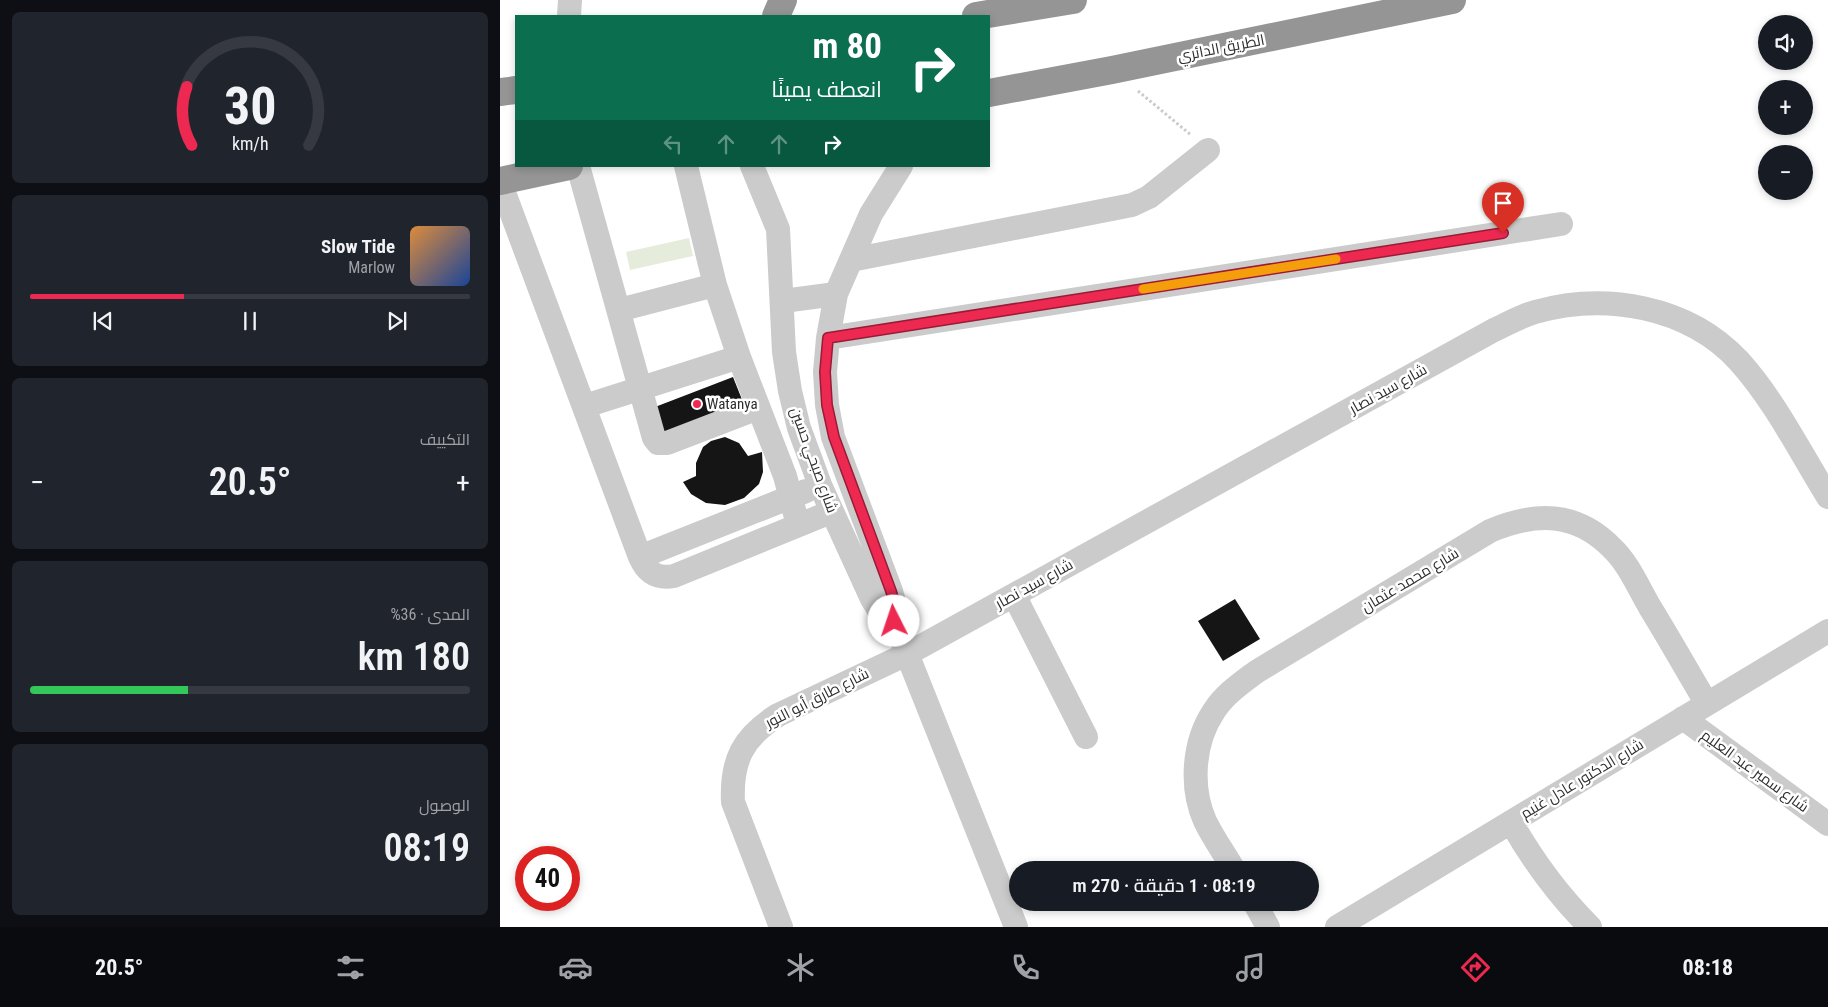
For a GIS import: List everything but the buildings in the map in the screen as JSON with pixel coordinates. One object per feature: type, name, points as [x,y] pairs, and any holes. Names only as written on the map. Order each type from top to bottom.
[{"type":"highway","points":[[776,15],[784,0]]},
{"type":"highway","points":[[982,15],[1073,0]]},
{"type":"highway","name":"الطريق الدائري","points":[[990,93],[1112,70],[1452,0]]},
{"type":"highway","points":[[500,92],[515,90]]},
{"type":"highway","points":[[500,181],[564,167]]},
{"type":"street","points":[[570,0],[570,15]]},
{"type":"street","points":[[851,260],[1132,205],[1149,197],[1208,150]]},
{"type":"street","points":[[578,167],[653,436],[661,443],[758,408]]},
{"type":"street","points":[[686,167],[715,285],[739,357],[776,449],[798,525]]},
{"type":"street","name":"شارع صبحي حسين","points":[[752,167],[778,229],[784,352],[790,391],[800,428],[831,512],[875,605],[894,621]]},
{"type":"street","name":"شارع صبحي حسين","points":[[900,167],[871,214],[836,294],[828,338],[825,372],[827,405],[834,437],[891,591],[895,605],[894,621],[1016,927]]},
{"type":"street","points":[[500,181],[640,557],[649,571],[657,576],[674,576],[831,512]]},
{"type":"street","points":[[828,338],[1561,224]]},
{"type":"street","points":[[619,310],[715,285]]},
{"type":"street","points":[[783,301],[836,294]]},
{"type":"street","name":"شارع سيد نصار","points":[[907,654],[1494,330],[1534,312],[1577,303],[1621,303],[1656,311],[1704,332],[1738,360],[1765,394],[1828,497]]},
{"type":"street","points":[[584,406],[739,357]]},
{"type":"street","points":[[640,557],[820,485]]},
{"type":"street","name":"شارع محمد عثمان","points":[[1229,861],[1205,821],[1197,793],[1198,756],[1202,737],[1214,711],[1233,689],[1256,672],[1490,532],[1515,521],[1542,517],[1568,521],[1592,531],[1613,549],[1707,704]]},
{"type":"street","points":[[1014,595],[1086,736]]},
{"type":"street","name":"شارع الدكتور عادل غنيم","points":[[1337,927],[1828,631]]},
{"type":"street","name":"شارع طارق أبو النور","points":[[781,927],[733,802],[732,781],[736,761],[747,742],[767,722],[907,654]]},
{"type":"street","name":"شارع سمير عبد العليم","points":[[1683,718],[1828,824]]},
{"type":"street","points":[[1511,822],[1549,881],[1590,927]]},
{"type":"street","points":[[1259,911],[1268,927]]},
{"type":"path","points":[[1112,70],[1208,150]]},
{"type":"green space","points":[[689,238],[693,256],[630,270],[626,252]]},
{"type":"slow traffic","points":[[1143,289],[1336,259]]},
{"type":"place","name":"Watanya","points":[[697,404]]},
{"type":"route","points":[[894,621],[896,613],[891,591],[844,469],[834,437],[827,405],[825,372],[828,338],[1503,233]]}]
